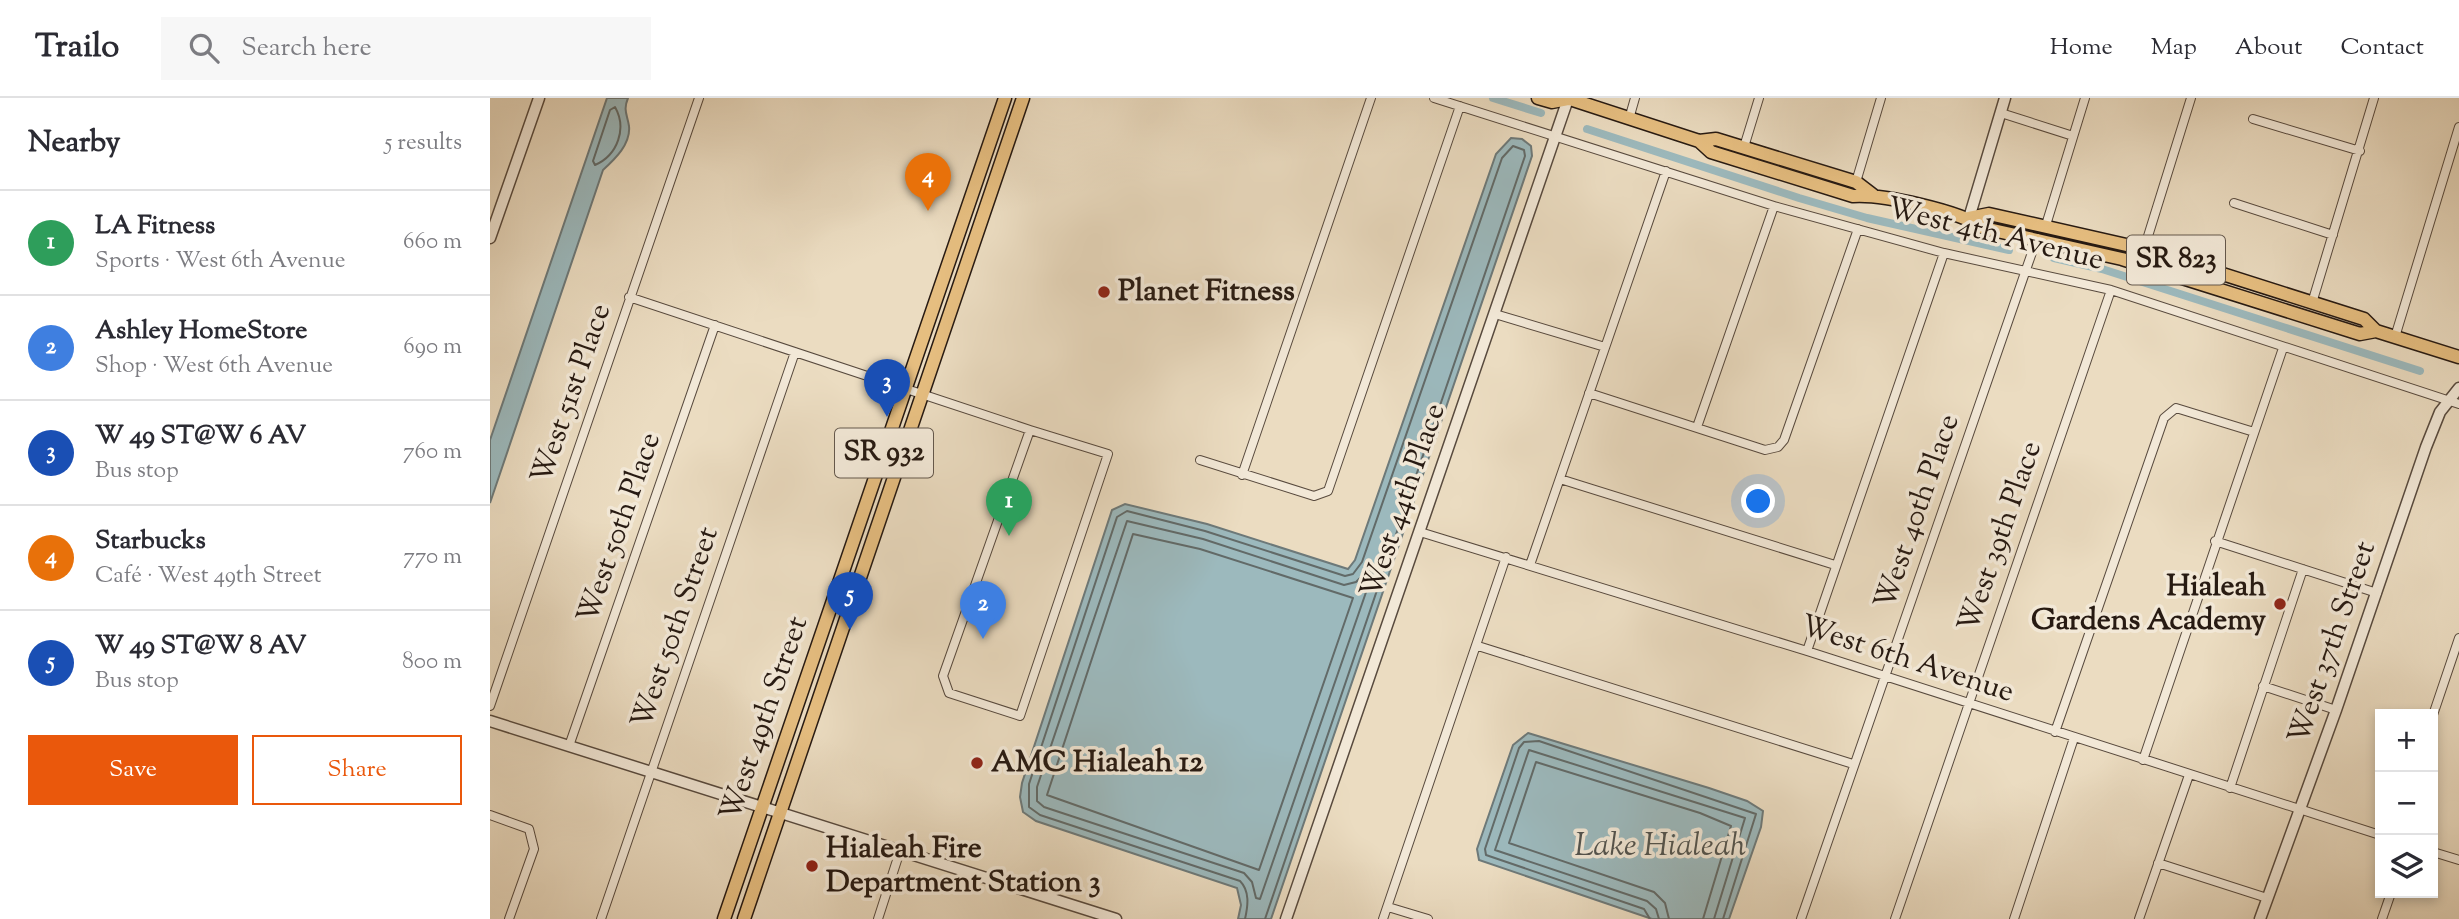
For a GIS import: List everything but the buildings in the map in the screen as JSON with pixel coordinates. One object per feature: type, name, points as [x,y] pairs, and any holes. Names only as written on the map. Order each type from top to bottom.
[{"type":"main road","name":"West 49th Street","points":[[726,919],[1005,98]]},
{"type":"main road","name":"West 49th Street","points":[[744,919],[1023,98]]},
{"type":"main road","name":"West 4th Avenue","points":[[1538,98],[1552,102],[1567,99],[1699,141],[1716,139],[1744,147],[1856,182],[1873,195]]},
{"type":"main road","name":"West 4th Avenue","points":[[1699,141],[1711,152],[1830,190],[1853,196],[1873,195],[1969,218],[1984,228],[2037,238],[2149,267],[2360,334],[2376,331]]},
{"type":"main road","name":"West 4th Avenue","points":[[1969,218],[1986,214],[2046,225],[2144,250],[2364,319],[2376,331],[2459,357]]},
{"type":"main road","points":[[2294,313],[2304,311],[2312,303]]},
{"type":"main road","points":[[854,542],[845,582],[855,595]]},
{"type":"main road","points":[[837,589],[844,607],[838,642]]},
{"type":"street","points":[[490,239],[539,98]]},
{"type":"street","name":"West 51st Place","points":[[490,706],[699,98]]},
{"type":"street","points":[[1242,475],[1371,98]]},
{"type":"street","name":"West 4th Avenue","points":[[1434,98],[1774,206],[1944,253],[2111,290],[2454,402]]},
{"type":"street","points":[[1629,119],[1635,98]]},
{"type":"street","points":[[1744,147],[1759,98]]},
{"type":"street","points":[[1856,182],[1881,98]]},
{"type":"street","points":[[1969,218],[2005,98]]},
{"type":"street","points":[[2046,225],[2085,98]]},
{"type":"street","points":[[2144,250],[2191,98]]},
{"type":"street","points":[[2312,303],[2374,98]]},
{"type":"street","name":"West 44th Place","points":[[1286,919],[1567,99]]},
{"type":"street","points":[[1200,460],[1314,496],[1328,491],[1460,106]]},
{"type":"street","points":[[2001,113],[2073,136]]},
{"type":"street","points":[[2252,119],[2360,151]]},
{"type":"street","points":[[2395,337],[2459,127]]},
{"type":"street","points":[[1530,565],[1666,171]]},
{"type":"street","points":[[2234,203],[2333,235]]},
{"type":"street","points":[[1697,427],[1774,206]]},
{"type":"street","points":[[1588,393],[1765,450],[1778,447],[1784,440],[1858,229]]},
{"type":"street","name":"West 40th Place","points":[[1801,919],[2037,238]]},
{"type":"street","points":[[1807,651],[1944,253]]},
{"type":"street","name":"West 39th Place","points":[[1895,919],[2111,290]]},
{"type":"street","points":[[629,297],[1108,454],[1020,716],[948,693],[943,676],[1030,430]]},
{"type":"street","points":[[1495,314],[1605,347]]},
{"type":"street","name":"West 50th Place","points":[[569,746],[715,325]]},
{"type":"street","points":[[2143,760],[2215,541],[2283,348]]},
{"type":"street","name":"West 50th Street","points":[[601,919],[795,352]]},
{"type":"street","name":"West 37th Street","points":[[2260,919],[2336,710],[2431,434],[2440,412],[2454,402],[2459,388]]},
{"type":"street","points":[[2055,732],[2164,418],[2176,408],[2254,432]]},
{"type":"street","points":[[1560,479],[1835,565]]},
{"type":"street","name":"West 6th Avenue","points":[[1420,532],[1807,651],[1884,678],[2375,833]]},
{"type":"street","points":[[2215,541],[2377,593]]},
{"type":"street","points":[[1384,919],[1506,557]]},
{"type":"street","points":[[2230,788],[2303,569]]},
{"type":"street","points":[[2435,709],[2459,638]]},
{"type":"street","points":[[1478,646],[1853,764]]},
{"type":"street","points":[[2263,687],[2336,710]]},
{"type":"street","points":[[490,721],[1116,919]]},
{"type":"street","points":[[2014,919],[2074,738]]},
{"type":"street","points":[[2139,919],[2189,775]]},
{"type":"street","points":[[490,815],[529,830],[534,849],[509,919]]},
{"type":"street","points":[[877,919],[900,851]]},
{"type":"street","points":[[2438,854],[2459,860]]},
{"type":"street","points":[[2158,863],[2267,898]]},
{"type":"street","points":[[2382,919],[2389,898]]},
{"type":"street","points":[[1388,906],[1427,919]]},
{"type":"water","points":[[607,98],[628,98],[626,109],[629,133],[625,145],[603,170],[490,503],[490,440]]},
{"type":"water","points":[[1511,138],[1522,139],[1531,146],[1532,156],[1271,919],[1238,919],[1241,905],[1237,888],[1036,821],[1023,812],[1020,797],[1022,783],[1112,510],[1125,504],[1207,524],[1348,569],[1355,560],[1496,154]]},
{"type":"water","name":"Lake Hialeah","points":[[1528,733],[1709,788],[1747,801],[1763,811],[1761,827],[1729,919],[1652,919],[1479,860],[1477,849],[1513,745]]},
{"type":"waterway","points":[[1493,98],[1541,113]]},
{"type":"waterway","points":[[1587,129],[1867,218],[2009,250]]},
{"type":"waterway","points":[[2054,258],[2102,269],[2420,371]]},
{"type":"place","name":"Starbucks","points":[[928,211]]},
{"type":"place","name":"Planet Fitness","points":[[1104,292]]},
{"type":"place","name":"W 49 ST@W 6 AV","points":[[887,417]]},
{"type":"place","name":"LA Fitness","points":[[1009,536]]},
{"type":"place","name":"Hialeah Gardens Academy","points":[[2280,604]]},
{"type":"place","name":"W 49 ST@W 8 AV","points":[[850,630]]},
{"type":"place","name":"Ashley HomeStore","points":[[983,639]]},
{"type":"place","name":"AMC Hialeah 12","points":[[977,763]]},
{"type":"place","name":"Hialeah Fire Department Station 3","points":[[812,866]]}]
